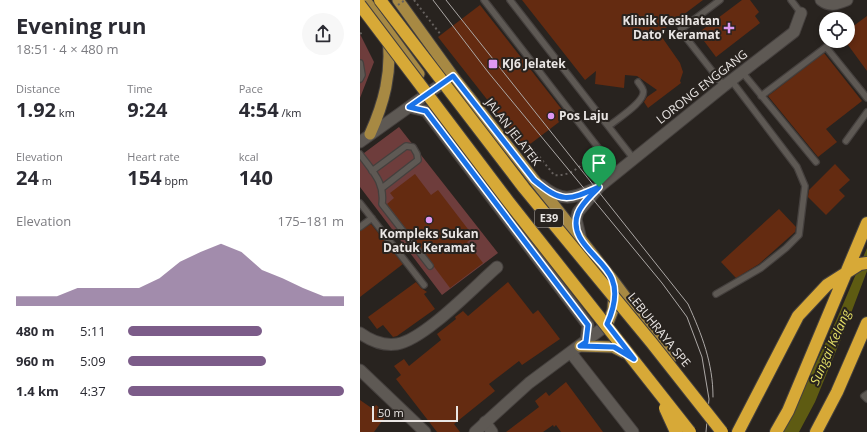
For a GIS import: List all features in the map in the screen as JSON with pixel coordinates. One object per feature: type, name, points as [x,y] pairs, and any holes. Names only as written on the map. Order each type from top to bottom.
[{"type":"highway","name":"LEBUHRAYA SPE","points":[[380,0],[524,188],[723,432]]},
{"type":"highway","name":"E39","points":[[360,6],[508,201],[690,432]]},
{"type":"highway","points":[[508,201],[668,412],[676,426],[683,432]]},
{"type":"highway","points":[[776,432],[788,411],[867,224]]},
{"type":"highway","points":[[738,432],[798,316],[827,285],[860,264],[867,263]]},
{"type":"highway","points":[[816,432],[858,347],[867,323]]},
{"type":"highway","points":[[858,347],[867,333]]},
{"type":"highway","points":[[651,342],[730,432]]},
{"type":"main road","points":[[365,0],[387,28],[431,91],[634,359],[676,426],[687,432]]},
{"type":"main road","name":"JALAN JELATEK","points":[[398,0],[453,76],[612,279],[723,432]]},
{"type":"main road","points":[[370,134],[383,101],[388,83],[390,64],[387,28]]},
{"type":"main road","points":[[607,324],[613,310],[615,296],[612,279]]},
{"type":"main road","points":[[583,344],[614,347],[634,359]]},
{"type":"street","points":[[822,0],[827,5],[835,5],[847,0]]},
{"type":"street","name":"LORONG ENGGANG","points":[[581,240],[576,219],[578,212],[599,187],[727,83],[794,32],[801,13]]},
{"type":"street","points":[[360,142],[453,76]]},
{"type":"street","points":[[409,107],[426,111],[588,325],[583,344]]},
{"type":"street","name":"LORONG ENGGANG","points":[[534,180],[550,193],[560,197],[569,198],[599,187]]},
{"type":"street","points":[[360,333],[383,345],[398,344],[418,335],[497,267]]},
{"type":"street","points":[[475,432],[529,383],[583,344],[607,324]]},
{"type":"street","points":[[570,353],[633,432]]},
{"type":"street","points":[[360,370],[425,432]]},
{"type":"street","points":[[485,422],[492,432]]},
{"type":"lane","points":[[484,0],[616,172]]},
{"type":"lane","points":[[510,0],[633,158]]},
{"type":"lane","points":[[716,294],[761,268],[786,248],[799,234],[805,186],[797,167],[727,83],[680,30],[720,0]]},
{"type":"lane","name":"LORONG ENGGANG","points":[[791,0],[801,13]]},
{"type":"lane","points":[[761,96],[826,47],[867,98]]},
{"type":"lane","points":[[360,63],[362,75],[360,79]]},
{"type":"lane","points":[[742,72],[816,162]]},
{"type":"lane","points":[[609,126],[640,101],[644,95],[643,89],[638,82]]},
{"type":"lane","points":[[846,142],[867,112]]},
{"type":"lane","points":[[372,171],[406,146],[413,148],[418,154],[418,160],[382,188]]},
{"type":"lane","points":[[360,154],[382,188],[384,193],[382,204],[430,266]]},
{"type":"lane","points":[[360,203],[424,285]]},
{"type":"lane","points":[[360,227],[372,218]]},
{"type":"lane","points":[[867,394],[864,396],[867,399]]},
{"type":"path","points":[[414,0],[441,35]]},
{"type":"path","points":[[530,145],[554,175],[563,176],[582,166],[588,158],[590,146]]},
{"type":"shaded area","points":[[360,34],[374,62],[360,98]]},
{"type":"shaded area","name":"Kompleks Sukan Datuk Keramat","points":[[399,127],[498,253],[442,295],[360,187],[360,156]]},
{"type":"water","name":"Sungai Kelang","points":[[867,248],[867,271],[815,402],[799,432],[783,432],[836,321]]},
{"type":"building","points":[[522,0],[703,0],[659,33],[680,63],[683,72],[680,81],[681,83],[648,108],[644,102],[647,97],[657,90],[637,76],[625,75],[624,88],[595,84],[596,71],[585,80]]},
{"type":"building","name":"Klinik Kesihatan Dato' Keramat","points":[[742,0],[750,0],[759,12],[755,16],[760,23],[716,57],[698,33]]},
{"type":"building","name":"KJ6 Jelatek","points":[[480,5],[567,116],[525,148],[438,37]]},
{"type":"building","points":[[867,16],[867,71],[850,48],[855,48],[855,25]]},
{"type":"building","points":[[824,53],[862,101],[826,129],[837,142],[818,157],[768,96]]},
{"type":"building","points":[[835,164],[850,180],[839,190],[845,196],[826,215],[808,197],[809,190]]},
{"type":"building","points":[[415,174],[431,195],[438,190],[474,237],[467,242],[483,263],[450,288],[387,204],[394,198],[390,193]]},
{"type":"building","points":[[779,209],[796,227],[795,232],[759,264],[736,278],[721,262]]},
{"type":"building","points":[[371,224],[403,264],[360,297],[360,231]]},
{"type":"building","points":[[416,282],[427,292],[424,294],[435,309],[397,336],[393,337],[383,325],[377,329],[368,317]]},
{"type":"building","points":[[508,282],[533,314],[538,310],[560,339],[522,365],[519,361],[489,384],[495,391],[454,424],[460,432],[437,432],[396,379],[401,375],[394,366],[404,359],[409,366],[441,340],[437,334],[456,319],[455,317],[463,311],[468,316]]},
{"type":"building","points":[[566,382],[603,432],[561,432],[556,425],[554,427],[553,425],[543,432],[506,432],[539,407],[535,401],[546,392],[549,396]]},
{"type":"building","points":[[360,400],[373,409],[376,405],[387,414],[374,432],[360,432]]},
{"type":"tram line","points":[[433,0],[488,72],[662,283],[687,317],[702,357],[709,399],[706,432]]},
{"type":"tram line","points":[[446,0],[688,304],[706,349],[711,372],[713,397]]},
{"type":"place","name":"Klinik Kesihatan Dato' Keramat","points":[[729,28]]},
{"type":"place","name":"KJ6 Jelatek","points":[[493,64]]},
{"type":"place","name":"Pos Laju","points":[[551,116]]},
{"type":"place","name":"Kompleks Sukan Datuk Keramat","points":[[429,220]]},
{"type":"route","points":[[453,76],[534,180],[550,193],[560,197],[569,198],[599,187],[578,212],[576,219],[577,229],[581,240],[612,279],[615,296],[613,310],[607,324],[634,359],[623,351],[614,347],[598,345],[580,346],[586,342],[588,325],[426,111],[409,107],[453,76]]}]
